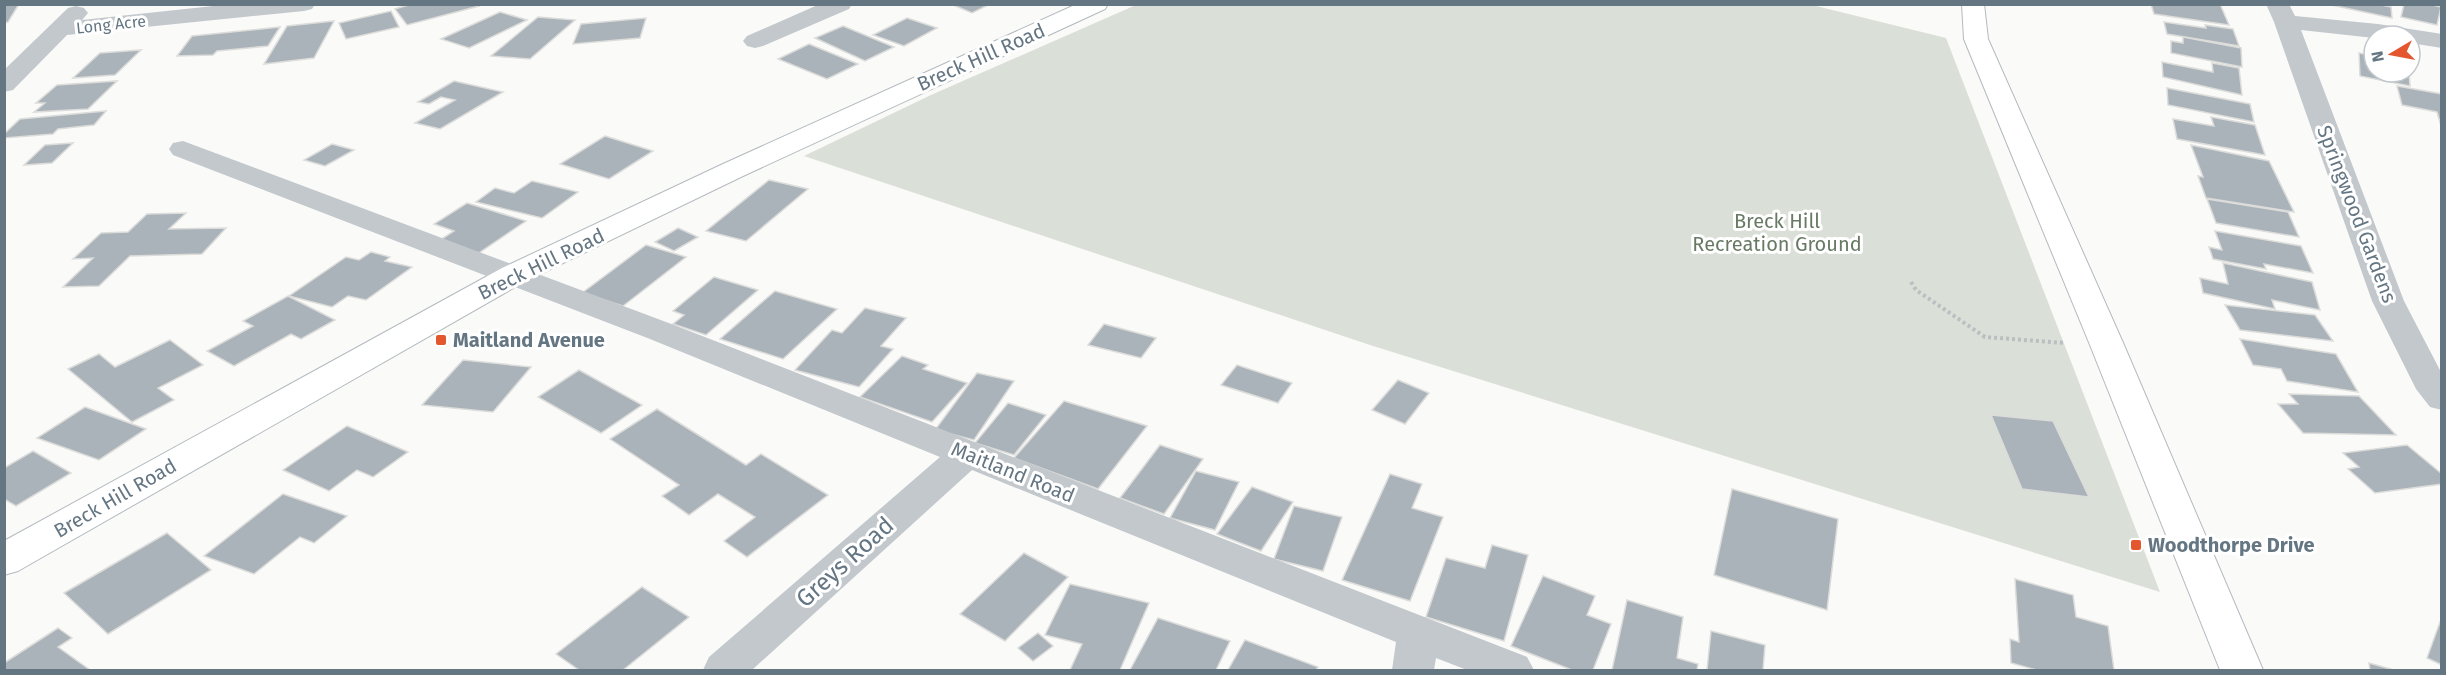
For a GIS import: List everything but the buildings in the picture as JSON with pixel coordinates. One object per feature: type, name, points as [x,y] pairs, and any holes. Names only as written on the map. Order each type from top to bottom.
[{"type":"street","points":[[5,83],[61,29],[83,4]]},
{"type":"street","name":"Long Acre","points":[[61,29],[304,4]]},
{"type":"street","points":[[755,41],[841,4]]},
{"type":"street","name":"Breck Hill Road","points":[[4,560],[513,275],[734,170],[1097,4]]},
{"type":"street","points":[[1973,4],[1976,39],[2107,345],[2242,670]]},
{"type":"street","name":"Springwood Gardens","points":[[2442,41],[2282,14],[2388,301],[2428,381],[2442,399]]},
{"type":"street","points":[[183,149],[513,275]]},
{"type":"street","name":"Maitland Road","points":[[513,275],[966,454],[1416,652],[1512,670]]},
{"type":"street","name":"Greys Road","points":[[724,670],[966,454]]},
{"type":"path","points":[[1911,282],[1917,290],[1985,337],[2107,345]]},
{"type":"green space","name":"Breck Hill Recreation Ground","points":[[1808,4],[1946,38],[2160,592],[1370,345],[804,156],[931,95],[1136,5]]},
{"type":"place","name":"Maitland Avenue","points":[[441,340]]},
{"type":"place","name":"Woodthorpe Drive","points":[[2136,545]]}]
